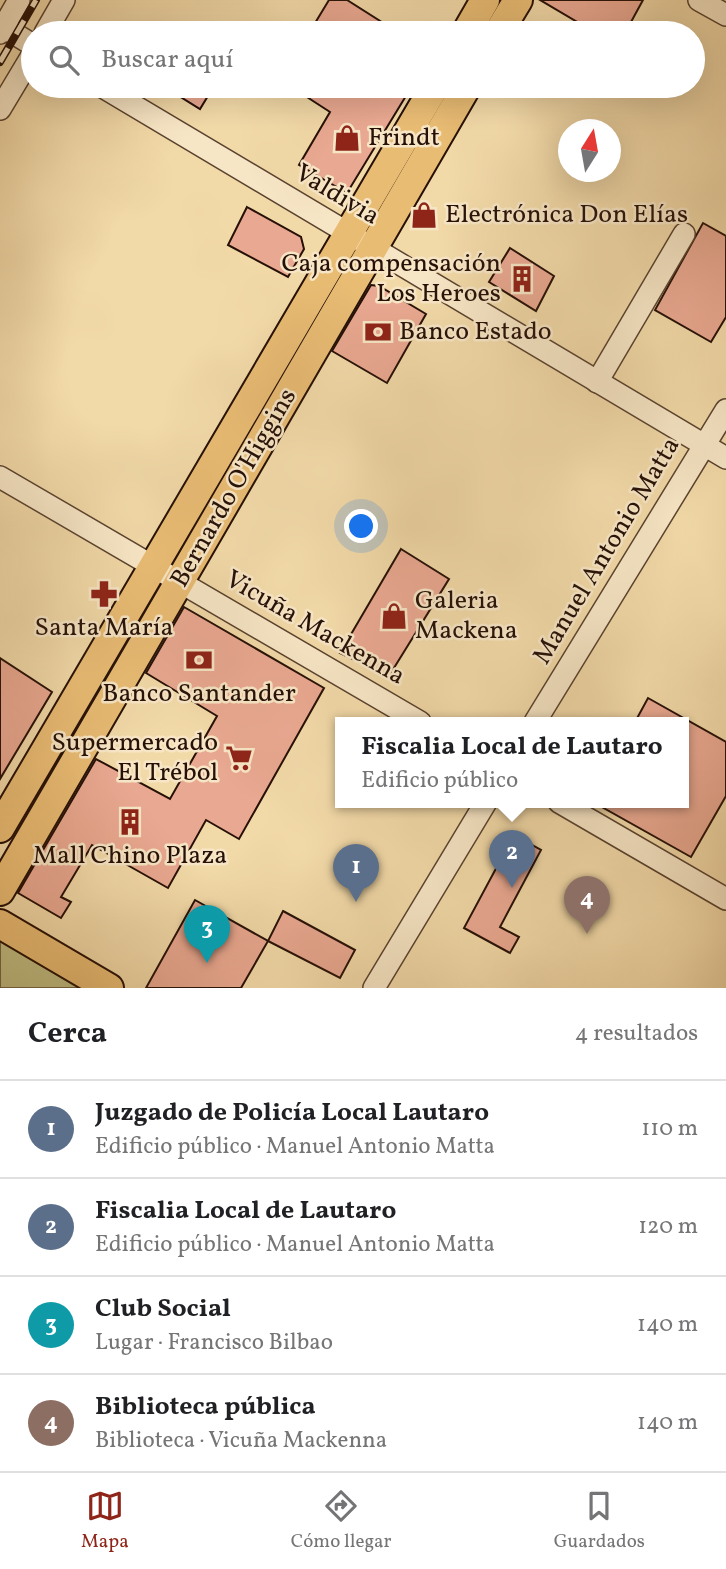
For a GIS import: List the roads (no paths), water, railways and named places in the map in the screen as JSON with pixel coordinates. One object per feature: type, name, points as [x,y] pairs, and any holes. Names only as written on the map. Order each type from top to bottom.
[{"type":"main road","points":[[473,21],[485,0]]},
{"type":"main road","points":[[505,21],[518,0]]},
{"type":"main road","name":"Bernardo O'Higgins","points":[[0,891],[180,582],[360,241],[429,98]]},
{"type":"main road","name":"Bernardo O'Higgins","points":[[0,828],[153,566],[360,241],[459,98]]},
{"type":"main road","points":[[0,924],[108,988]]},
{"type":"street","points":[[19,0],[1,28],[21,39]]},
{"type":"street","points":[[52,21],[64,0]]},
{"type":"street","points":[[699,0],[726,15]]},
{"type":"street","points":[[0,109],[21,74]]},
{"type":"street","name":"Valdivia","points":[[121,98],[726,458]]},
{"type":"street","points":[[597,382],[684,234]]},
{"type":"street","name":"Manuel Antonio Matta","points":[[538,717],[726,410]]},
{"type":"street","name":"Vicuña Mackenna","points":[[0,477],[412,717]]},
{"type":"street","points":[[374,988],[482,808]]},
{"type":"street","points":[[569,808],[726,900]]},
{"type":"railway","points":[[24,21],[36,0]]},
{"type":"railway","points":[[0,62],[21,26]]},
{"type":"place","name":"Frindt","points":[[347,138]]},
{"type":"place","name":"Electrónica Don Elías","points":[[424,215]]},
{"type":"place","name":"Caja compensación Los Heroes","points":[[522,279]]},
{"type":"place","name":"Banco Estado","points":[[378,332]]},
{"type":"place","name":"Santa María","points":[[104,594]]},
{"type":"place","name":"Galeria Mackena","points":[[394,616]]},
{"type":"place","name":"Banco Santander","points":[[199,660]]},
{"type":"place","name":"Supermercado El Trébol","points":[[239,758]]},
{"type":"place","name":"Mall Chino Plaza","points":[[130,822]]},
{"type":"place","name":"Fiscalia Local de Lautaro","points":[[512,888]]},
{"type":"place","name":"Juzgado de Policía Local Lautaro","points":[[356,902]]},
{"type":"place","name":"Biblioteca pública","points":[[587,934]]},
{"type":"place","name":"Club Social","points":[[207,963]]}]
